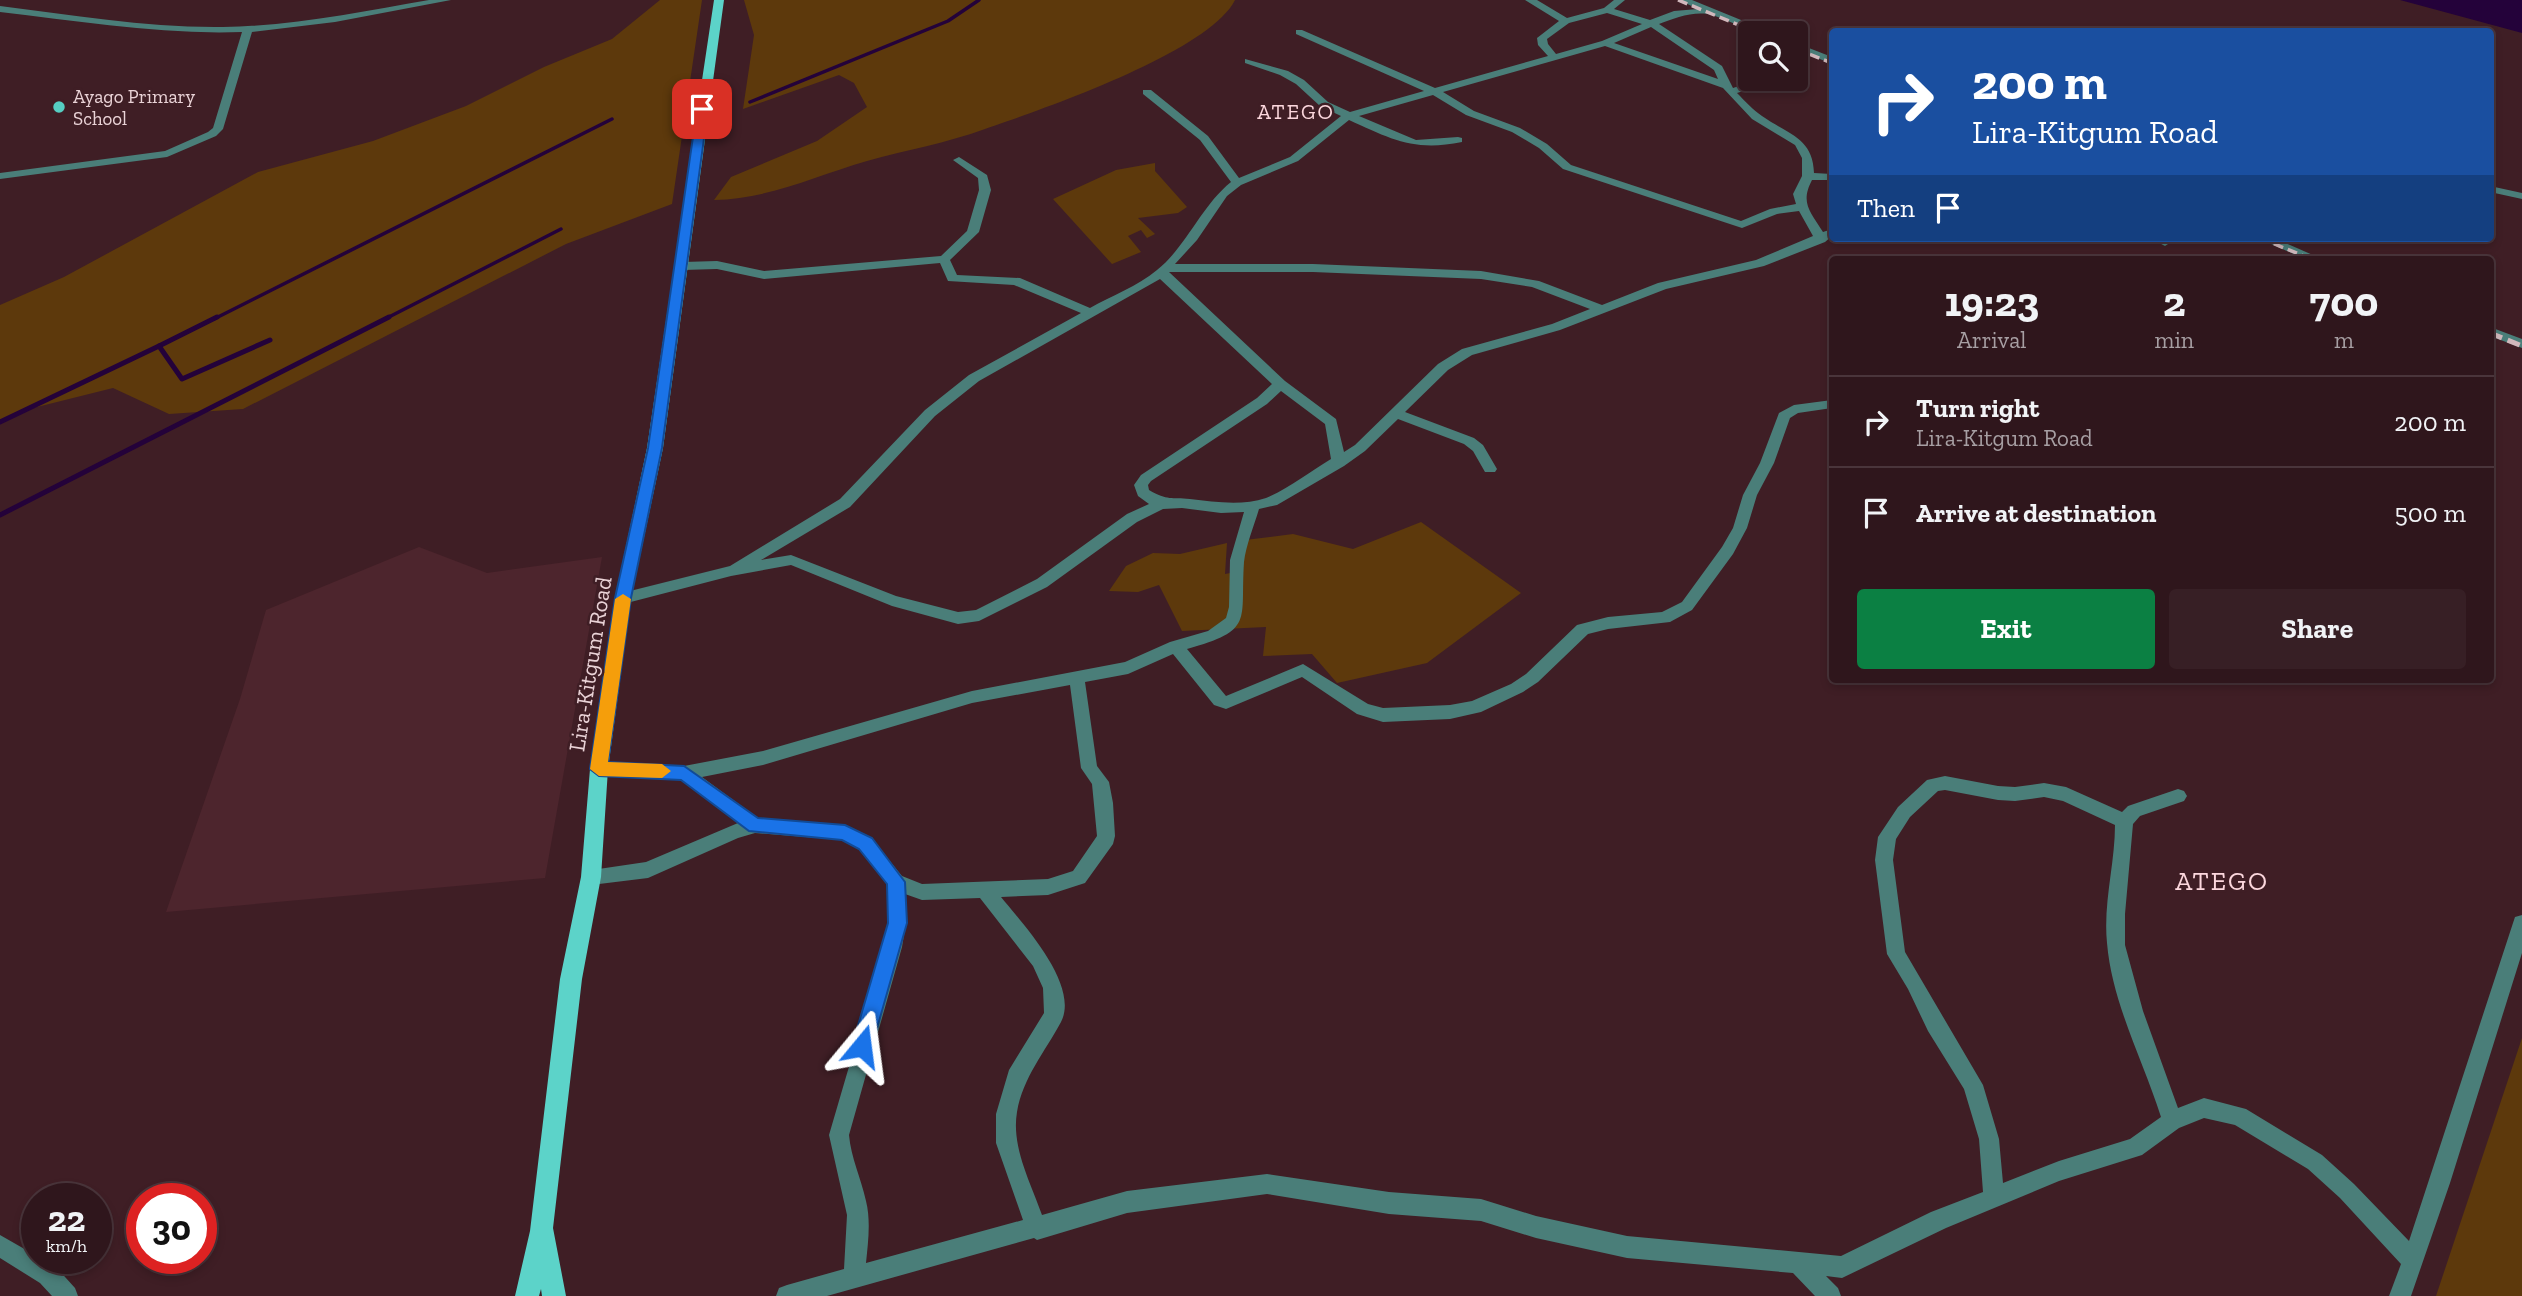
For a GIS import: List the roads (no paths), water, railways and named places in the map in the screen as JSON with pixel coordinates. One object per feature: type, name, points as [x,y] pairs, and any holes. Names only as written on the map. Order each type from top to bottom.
[{"type":"main road","name":"Lira-Kitgum Road","points":[[554,1296],[541,1228],[571,979],[591,877],[599,769],[623,598],[655,448],[719,0]]},
{"type":"main road","points":[[522,1296],[541,1228]]},
{"type":"street","points":[[0,9],[156,27],[248,29],[329,20],[446,0]]},
{"type":"street","points":[[1530,0],[1566,21]]},
{"type":"street","points":[[1555,58],[1543,45],[1542,38],[1566,21],[1607,10],[1620,0]]},
{"type":"street","points":[[1684,0],[1738,22]]},
{"type":"street","points":[[623,598],[732,571],[796,561],[892,600],[949,617],[967,617],[1001,606],[1033,588],[1132,518],[1161,504],[1253,506],[1272,501],[1360,448],[1443,367],[1467,352],[1556,327],[1662,286],[1760,263],[1827,236],[1802,206],[1799,194],[1808,176],[1808,158],[1799,143],[1756,117],[1729,89],[1718,68],[1652,24],[1607,10]]},
{"type":"street","points":[[732,571],[767,547],[845,503],[930,413],[974,379],[1163,270],[1193,238],[1213,204],[1237,183],[1294,159],[1347,116],[1605,43],[1681,13],[1710,11]]},
{"type":"street","points":[[0,176],[167,154],[212,134],[218,128],[248,29]]},
{"type":"street","points":[[1299,32],[1435,92],[1470,113],[1534,140],[1567,167],[1587,175],[1635,187],[1742,225],[1774,211],[1802,206]]},
{"type":"street","points":[[1605,43],[1729,89],[1738,87]]},
{"type":"street","points":[[1808,51],[1829,60]]},
{"type":"street","points":[[1249,61],[1292,77],[1324,104],[1347,116],[1415,143],[1458,140]]},
{"type":"street","points":[[1147,92],[1203,138],[1237,183]]},
{"type":"street","points":[[683,266],[717,265],[764,275],[944,259],[973,232],[985,190],[983,177],[959,160]]},
{"type":"street","points":[[1808,176],[1829,177]]},
{"type":"street","points":[[2494,190],[2522,196]]},
{"type":"street","points":[[2274,242],[2309,256]]},
{"type":"street","points":[[944,259],[952,278],[1016,281],[1089,312]]},
{"type":"street","points":[[1163,270],[1325,269],[1481,275],[1535,284],[1601,309]]},
{"type":"street","points":[[1163,270],[1280,384],[1331,422],[1339,463]]},
{"type":"street","points":[[2494,333],[2522,344]]},
{"type":"street","points":[[1161,504],[1143,493],[1141,485],[1146,478],[1262,401],[1280,384]]},
{"type":"street","points":[[1176,646],[1215,694],[1226,703],[1237,701],[1303,670],[1363,709],[1383,715],[1450,712],[1475,707],[1532,678],[1583,629],[1608,623],[1665,618],[1687,606],[1740,528],[1750,495],[1767,463],[1784,416],[1794,410],[1829,404]]},
{"type":"street","points":[[1397,414],[1468,441],[1478,448],[1490,468]]},
{"type":"street","points":[[599,769],[684,773],[764,758],[972,697],[1128,668],[1176,646],[1213,636],[1233,621],[1237,607],[1237,560],[1253,506]]},
{"type":"street","points":[[591,877],[648,870],[735,831],[755,825],[845,833],[865,844],[896,882],[922,892],[1048,887],[1079,877],[1104,844],[1107,817],[1100,782],[1089,768],[1077,679]]},
{"type":"street","points":[[684,773],[755,825]]},
{"type":"street","points":[[1994,1198],[1989,1139],[1973,1085],[1935,1025],[1915,983],[1896,954],[1884,860],[1886,837],[1904,812],[1933,785],[1945,783],[2015,794],[2045,790],[2066,794],[2124,821]]},
{"type":"street","points":[[2172,1121],[2120,965],[2115,926],[2125,841],[2124,821],[2134,811],[2178,796]]},
{"type":"street","points":[[854,1278],[858,1222],[854,1193],[839,1154],[839,1135],[893,947],[897,923],[896,882]]},
{"type":"street","points":[[985,890],[1040,960],[1053,988],[1054,1015],[1016,1077],[1006,1114],[1006,1143],[1037,1229]]},
{"type":"street","points":[[2400,1296],[2522,923]]},
{"type":"street","points":[[787,1296],[1127,1202],[1267,1184],[1389,1203],[1481,1210],[1535,1227],[1627,1247],[1842,1267],[1939,1220],[2059,1171],[2136,1148],[2172,1121],[2204,1108],[2239,1116],[2269,1131],[2331,1176],[2413,1261]]},
{"type":"street","points":[[0,1246],[48,1275],[67,1296]]},
{"type":"street","points":[[1796,1261],[1830,1296]]},
{"type":"waterway","points":[[750,102],[948,21],[979,0]]},
{"type":"waterway","points":[[214,319],[612,119]]},
{"type":"waterway","points":[[385,319],[561,229]]},
{"type":"waterway","points":[[159,346],[217,317]]},
{"type":"waterway","points":[[0,515],[389,317]]},
{"type":"waterway","points":[[159,346],[182,379],[270,340]]},
{"type":"waterway","points":[[0,422],[159,346]]},
{"type":"railway","points":[[1678,0],[1738,25]]},
{"type":"railway","points":[[1808,54],[1829,62]]},
{"type":"railway","points":[[2270,242],[2304,256]]},
{"type":"railway","points":[[2494,335],[2522,346]]},
{"type":"place","name":"Ayago Primary School","points":[[59,107]]},
{"type":"district","name":"ATEGO","points":[[1296,112]]},
{"type":"district","name":"ATEGO","points":[[2222,881]]}]
